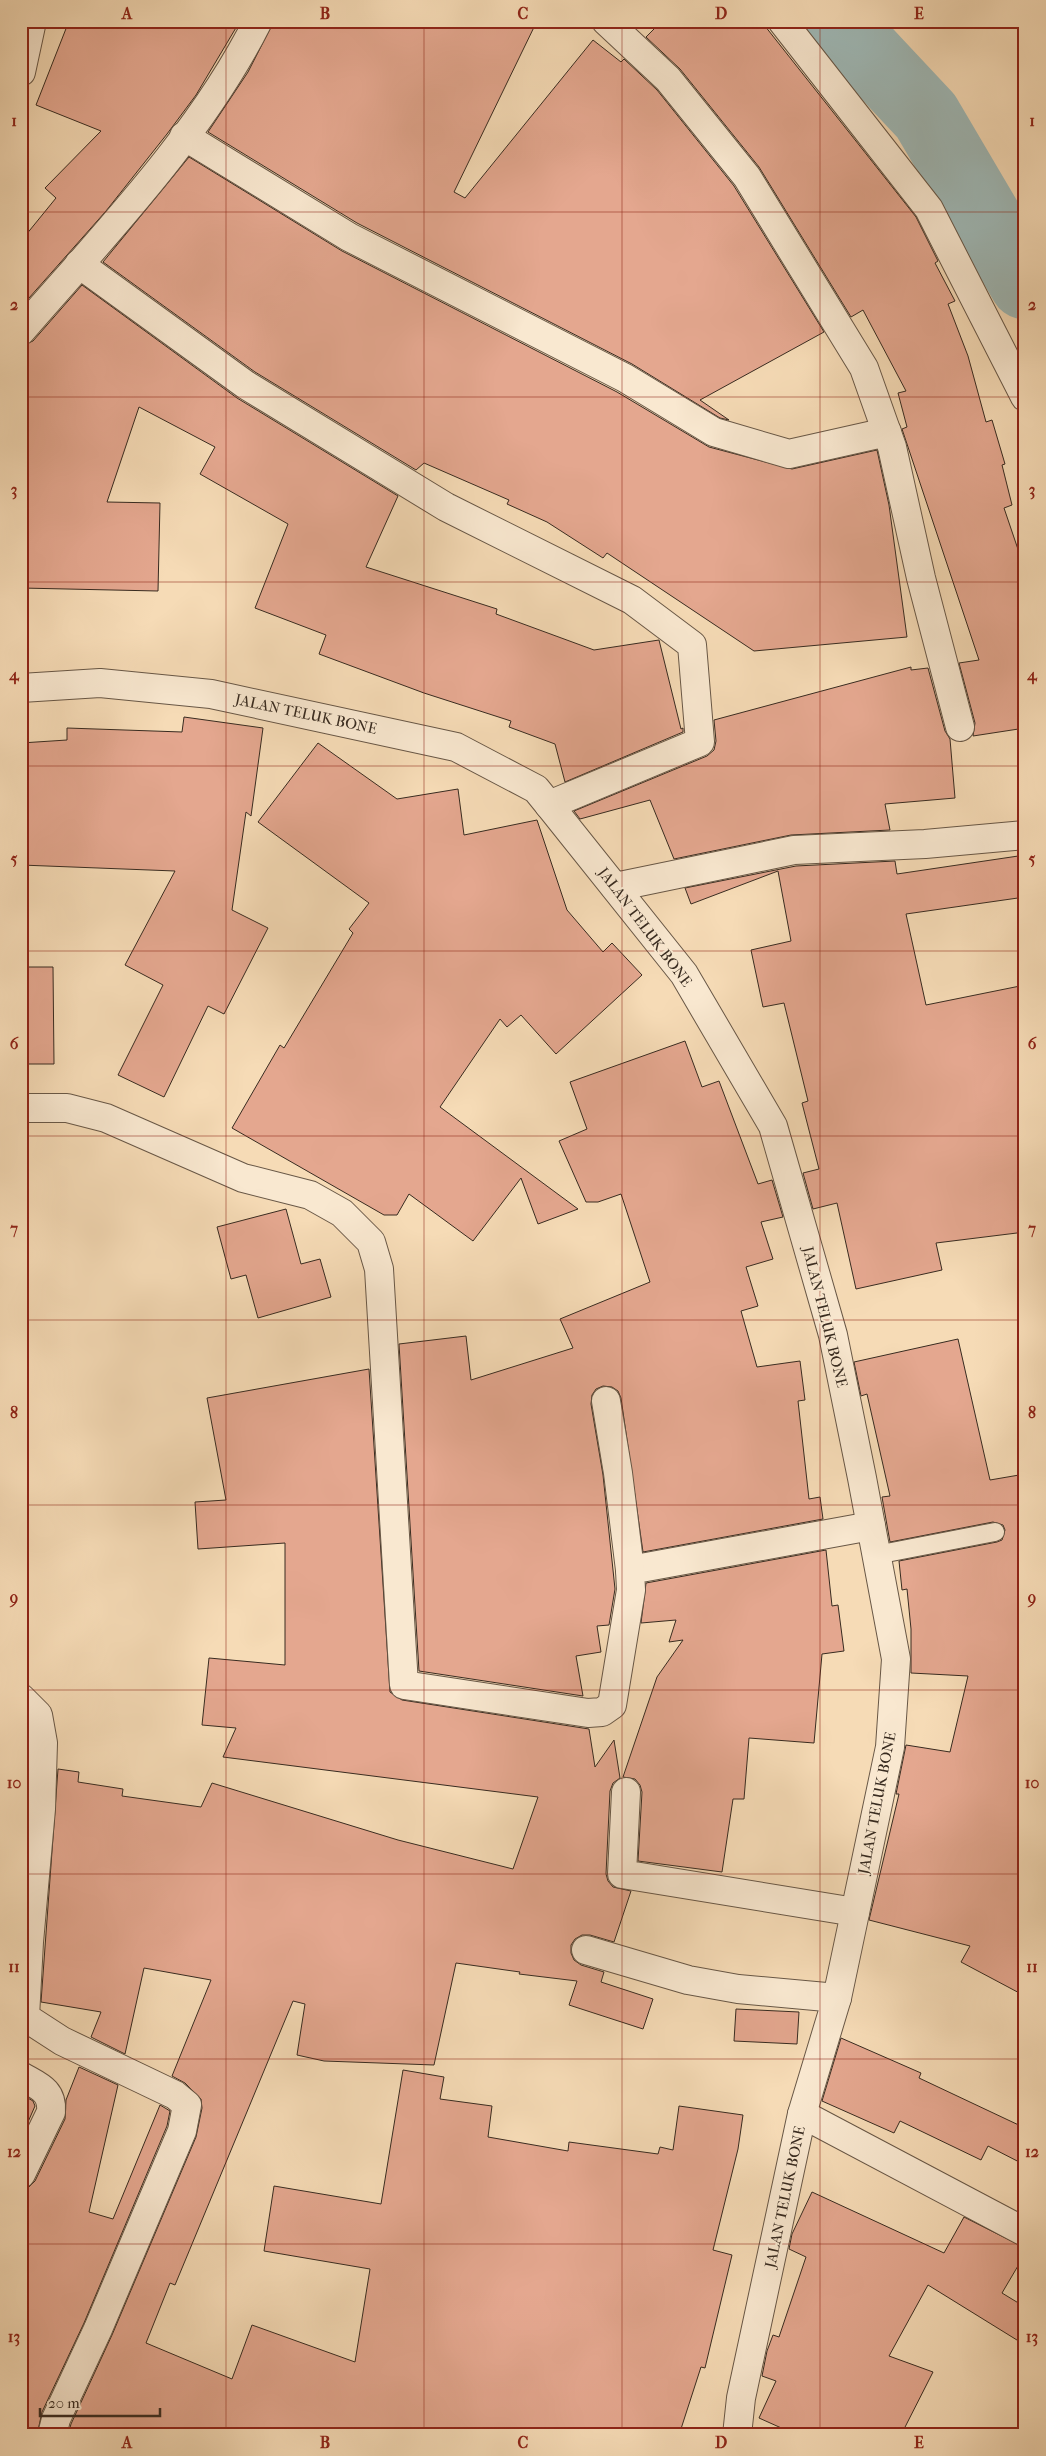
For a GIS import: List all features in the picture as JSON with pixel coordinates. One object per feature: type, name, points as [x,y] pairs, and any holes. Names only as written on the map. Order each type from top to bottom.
[{"type":"street","points":[[21,72],[32,21]]},
{"type":"street","points":[[21,331],[165,163],[240,56],[258,21]]},
{"type":"street","points":[[606,21],[668,79],[747,177],[864,368],[887,432],[960,727]]},
{"type":"street","points":[[782,21],[929,209],[1025,397]]},
{"type":"street","points":[[184,136],[349,238],[625,378],[714,432],[789,454],[887,432]]},
{"type":"street","points":[[79,264],[246,384],[446,507],[632,600],[692,645],[700,742],[549,805]]},
{"type":"street","name":"JALAN TELUK BONE","points":[[21,688],[100,683],[211,694],[456,746],[536,789],[684,974],[773,1126],[833,1335],[896,1659],[890,1747],[837,1998],[802,2114],[741,2398],[737,2435]]},
{"type":"street","points":[[615,887],[794,850],[925,844],[1025,835]]},
{"type":"street","points":[[21,1108],[67,1108],[106,1118],[244,1178],[310,1196],[342,1213],[371,1242],[380,1286],[404,1685],[588,1714],[602,1712],[612,1705],[632,1590],[618,1472],[606,1401]]},
{"type":"street","points":[[630,1570],[871,1526]]},
{"type":"street","points":[[21,1698],[38,1715],[44,1743],[41,1809],[29,1942],[25,2017],[62,2041],[175,2095],[187,2105],[182,2131],[98,2328],[56,2419],[52,2435]]},
{"type":"street","points":[[626,1792],[622,1874],[855,1912]]},
{"type":"street","points":[[586,1950],[705,1983],[738,1989],[837,1998]]},
{"type":"street","points":[[21,2076],[48,2092],[52,2102],[51,2112],[21,2174]]},
{"type":"street","points":[[802,2114],[1025,2232]]},
{"type":"lane","points":[[876,1555],[995,1532]]},
{"type":"building","points":[[69,21],[240,21],[196,95],[167,134],[106,211],[21,307],[21,241],[56,198],[45,188],[101,131],[36,105]]},
{"type":"building","points":[[274,21],[537,21],[454,192],[465,198],[593,40],[621,62],[624,59],[657,90],[734,186],[824,332],[700,400],[729,420],[720,418],[632,364],[357,223],[208,132],[248,72]]},
{"type":"building","points":[[662,21],[761,21],[916,217],[938,261],[935,263],[955,301],[948,304],[968,356],[986,422],[992,420],[1005,464],[1002,465],[1012,505],[1004,508],[1025,570],[1025,728],[973,736],[975,723],[959,663],[979,660],[902,429],[907,427],[898,393],[906,391],[863,310],[851,317],[759,167],[680,69],[646,37]]},
{"type":"building","points":[[189,157],[342,251],[617,392],[709,447],[792,469],[877,450],[889,505],[907,637],[754,651],[607,553],[603,558],[547,522],[507,504],[509,500],[424,463],[416,470],[255,372],[103,262]]},
{"type":"building","points":[[82,285],[237,398],[398,496],[366,567],[497,609],[496,614],[594,650],[659,640],[683,732],[565,782],[555,744],[509,727],[511,721],[424,693],[319,654],[326,635],[255,608],[288,524],[200,474],[215,447],[139,407],[107,502],[160,503],[158,591],[21,588],[21,346],[33,341]]},
{"type":"building","points":[[911,667],[911,670],[928,668],[945,731],[950,739],[955,798],[885,804],[890,830],[791,835],[674,859],[650,800],[580,819],[574,811],[707,756],[714,750],[716,741],[714,720]]},
{"type":"building","points":[[184,717],[263,728],[251,816],[246,812],[232,910],[268,928],[224,1014],[208,1006],[164,1097],[118,1075],[163,985],[125,965],[175,871],[21,865],[21,743],[67,740],[67,728],[182,732]]},
{"type":"building","points":[[318,743],[397,799],[458,789],[464,835],[537,820],[567,910],[603,952],[612,943],[642,975],[556,1054],[521,1015],[507,1027],[500,1019],[440,1107],[578,1209],[538,1224],[521,1178],[473,1241],[409,1194],[397,1215],[384,1215],[232,1128],[280,1045],[284,1048],[353,933],[349,929],[369,903],[258,822]]},
{"type":"building","points":[[1025,855],[1025,897],[906,914],[926,1005],[1025,985],[1025,1232],[936,1243],[942,1270],[856,1289],[837,1203],[813,1209],[803,1173],[819,1169],[802,1103],[808,1101],[784,1003],[763,1007],[751,950],[791,941],[778,871],[691,904],[685,888],[796,866],[895,861],[897,874]]},
{"type":"building","points":[[21,967],[53,967],[54,1064],[21,1064]]},
{"type":"building","points":[[685,1041],[702,1087],[719,1081],[758,1184],[772,1180],[783,1217],[761,1222],[773,1259],[746,1267],[758,1306],[741,1311],[757,1367],[800,1361],[805,1400],[798,1401],[809,1499],[820,1497],[823,1519],[643,1552],[621,1398],[618,1391],[612,1387],[603,1386],[596,1389],[592,1395],[591,1404],[603,1475],[615,1589],[609,1625],[597,1626],[601,1652],[576,1656],[583,1696],[419,1671],[399,1344],[466,1336],[471,1380],[573,1348],[560,1319],[650,1282],[621,1194],[598,1202],[586,1202],[559,1141],[587,1129],[570,1082]]},
{"type":"building","points":[[286,1209],[301,1264],[320,1259],[331,1297],[258,1318],[246,1275],[231,1279],[217,1227]]},
{"type":"building","points":[[958,1339],[990,1480],[1025,1474],[1025,1996],[961,1962],[970,1946],[869,1920],[899,1794],[896,1794],[906,1745],[950,1752],[968,1676],[911,1673],[911,1629],[907,1589],[902,1590],[899,1561],[997,1542],[1002,1540],[1005,1530],[1003,1525],[993,1522],[890,1542],[882,1497],[890,1496],[867,1394],[861,1396],[854,1362]]},
{"type":"building","points":[[369,1369],[390,1692],[402,1700],[589,1729],[595,1767],[614,1740],[620,1778],[613,1783],[610,1791],[606,1874],[608,1881],[613,1887],[631,1891],[614,1942],[590,1935],[582,1935],[575,1939],[571,1945],[571,1953],[574,1960],[581,1965],[604,1972],[601,1982],[653,1999],[643,2029],[569,2005],[577,1981],[519,1974],[520,1972],[456,1963],[434,2065],[324,2061],[297,2055],[305,2004],[293,2001],[175,2285],[170,2283],[146,2343],[232,2379],[252,2325],[355,2362],[370,2269],[264,2251],[274,2186],[381,2204],[403,2070],[444,2077],[440,2099],[492,2106],[488,2137],[568,2151],[569,2142],[658,2154],[660,2147],[673,2150],[679,2106],[743,2115],[738,2149],[713,2250],[732,2255],[705,2368],[701,2367],[679,2435],[68,2435],[71,2424],[112,2335],[196,2137],[202,2108],[201,2099],[185,2083],[172,2076],[211,1980],[144,1968],[125,2054],[91,2037],[101,2012],[41,2002],[58,1769],[79,1772],[78,1782],[123,1789],[122,1796],[201,1807],[212,1783],[398,1840],[513,1869],[538,1797],[223,1757],[236,1728],[202,1725],[209,1658],[285,1665],[285,1543],[198,1549],[195,1502],[226,1500],[207,1398]]},
{"type":"building","points":[[826,1550],[832,1606],[838,1605],[844,1651],[822,1654],[814,1743],[749,1738],[744,1799],[733,1799],[722,1872],[638,1861],[642,1792],[640,1785],[635,1779],[623,1777],[657,1677],[683,1640],[669,1642],[676,1620],[641,1623],[646,1583]]},
{"type":"building","points":[[736,2009],[799,2012],[797,2044],[734,2041]]},
{"type":"building","points":[[841,2038],[921,2073],[919,2078],[1025,2128],[1025,2165],[988,2146],[981,2160],[900,2121],[894,2133],[822,2101]]},
{"type":"building","points":[[79,2067],[118,2085],[89,2212],[113,2219],[160,2105],[170,2111],[167,2126],[84,2323],[42,2412],[37,2435],[21,2435],[21,2189],[29,2187],[35,2181],[65,2119],[66,2100]]},
{"type":"building","points":[[21,2094],[33,2101],[35,2106],[21,2138]]},
{"type":"building","points":[[812,2192],[944,2253],[964,2217],[1025,2248],[1025,2254],[1002,2293],[1025,2307],[1025,2345],[928,2285],[889,2356],[933,2372],[901,2435],[797,2435],[759,2418],[776,2381],[762,2376],[767,2351],[773,2335],[779,2337],[806,2257],[789,2249],[792,2234]]},
{"type":"waterway","points":[[837,21],[926,116],[1025,284]]}]
